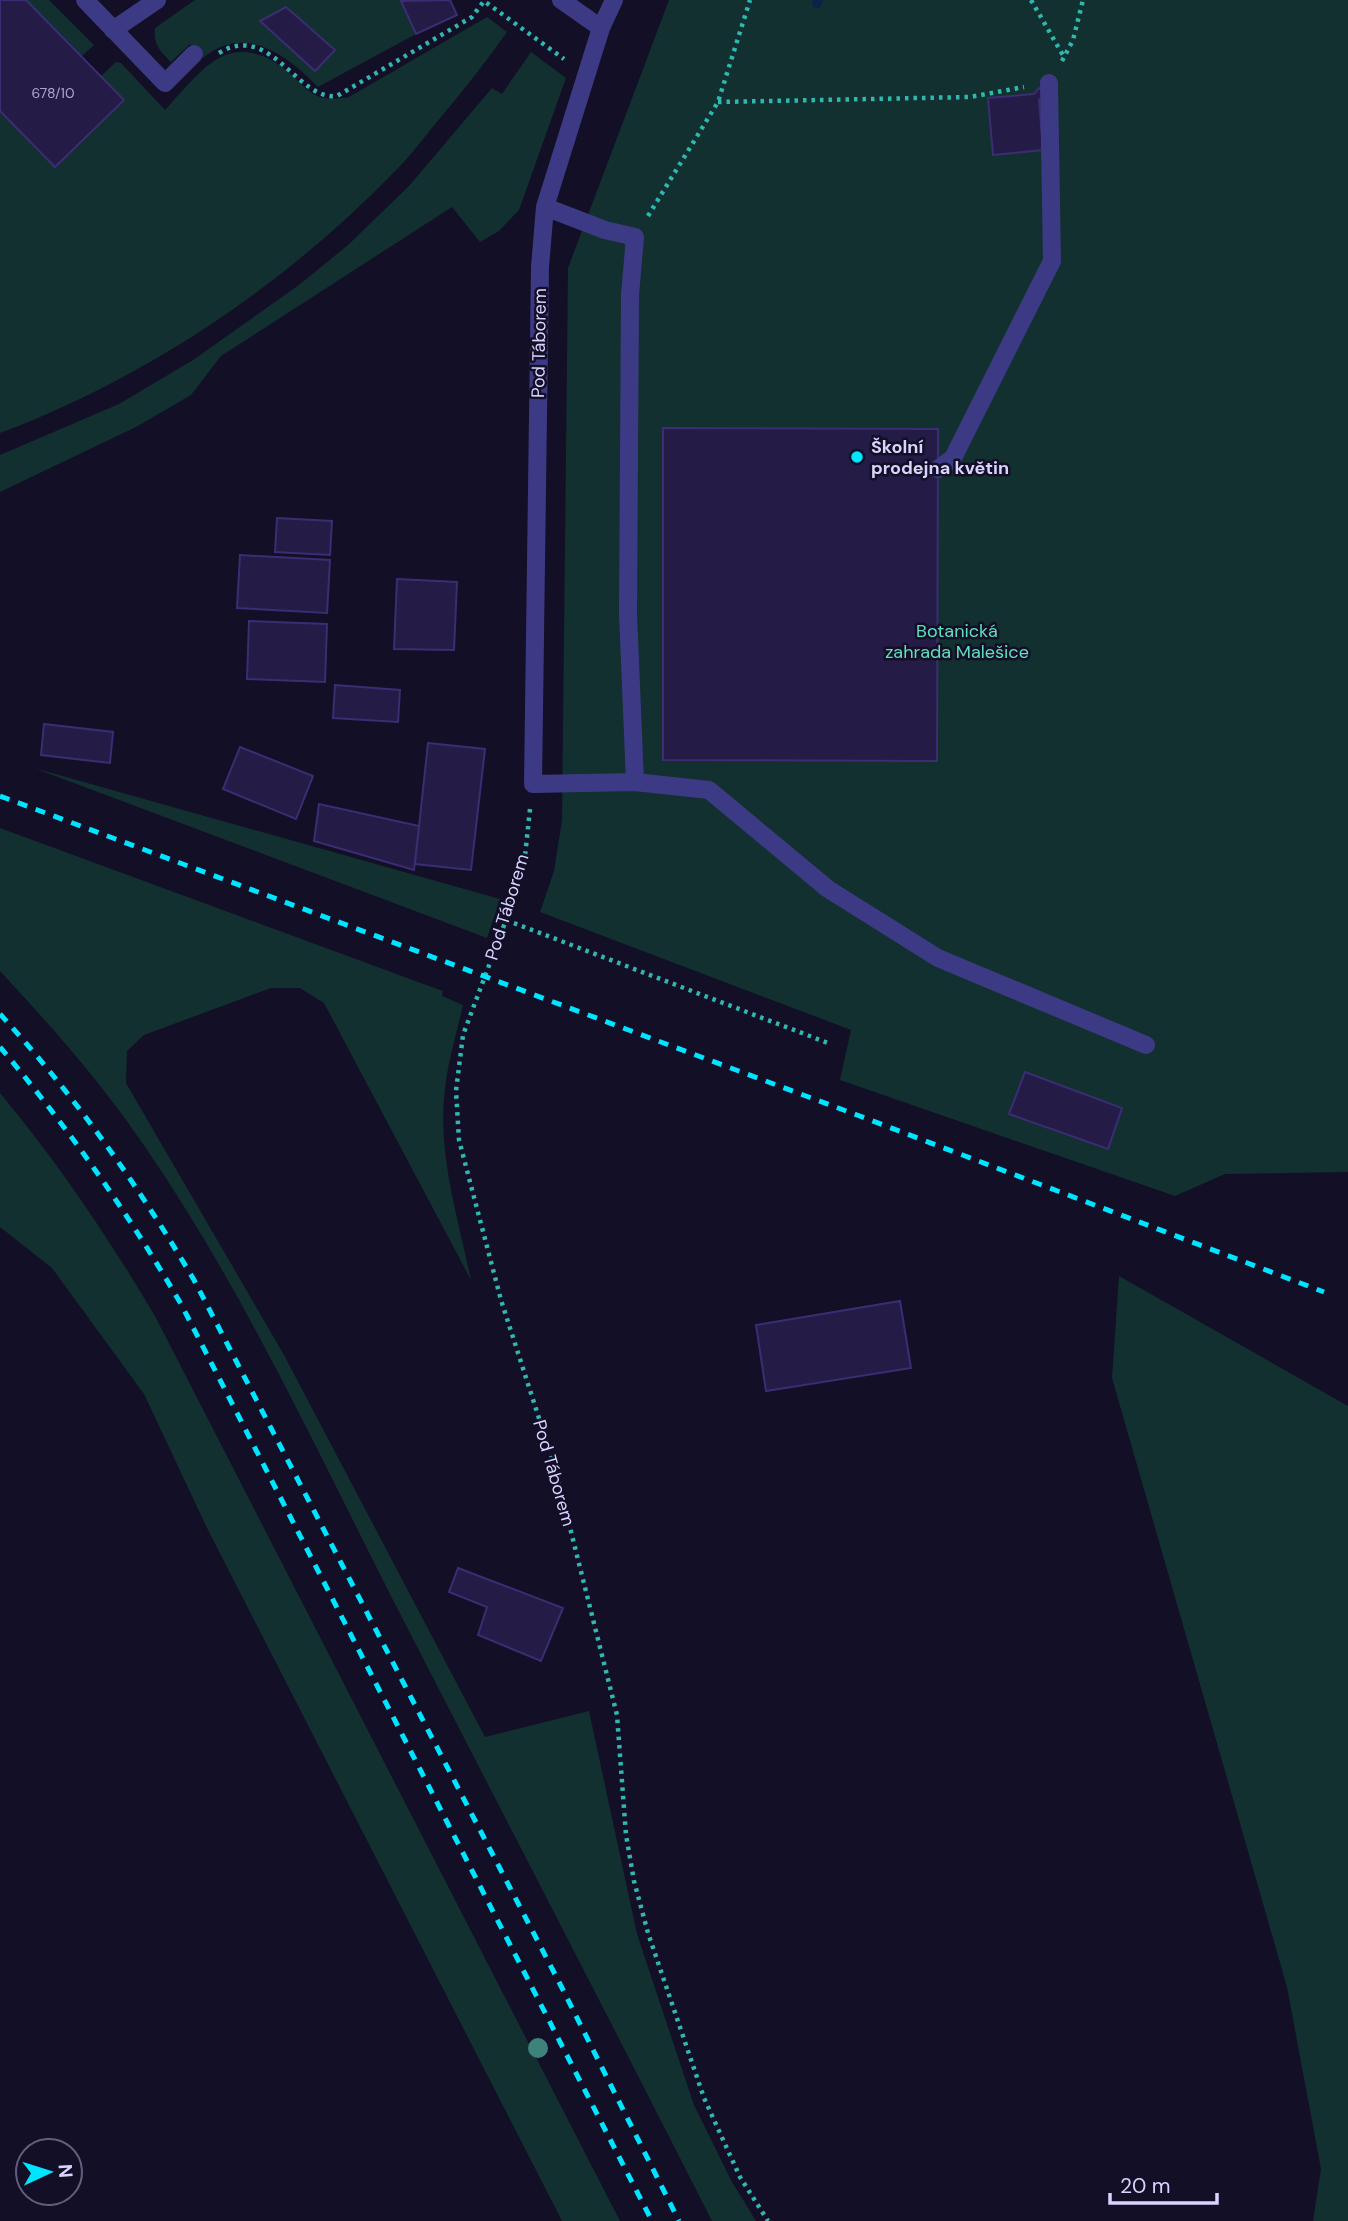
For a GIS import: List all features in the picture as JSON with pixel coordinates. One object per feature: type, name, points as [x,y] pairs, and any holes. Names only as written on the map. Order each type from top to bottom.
[{"type":"street","points":[[85,0],[165,83],[194,54]]},
{"type":"street","points":[[113,30],[157,0]]},
{"type":"street","points":[[561,0],[601,29]]},
{"type":"street","name":"Pod Táborem","points":[[533,784],[540,281],[545,207],[601,29],[614,0]]},
{"type":"street","points":[[937,469],[953,458],[1052,261],[1049,83]]},
{"type":"street","points":[[545,207],[605,230],[635,237],[630,295],[628,614],[635,782]]},
{"type":"street","points":[[533,784],[635,782],[709,790],[828,889],[938,958],[1146,1045]]},
{"type":"path","points":[[635,237],[718,102],[750,0]]},
{"type":"path","points":[[1031,0],[1064,57]]},
{"type":"path","points":[[718,102],[970,97],[1049,83],[1073,40],[1083,0]]},
{"type":"path","points":[[216,55],[233,46],[252,47],[277,59],[312,89],[323,95],[337,96],[472,17],[484,1],[569,62],[589,70]]},
{"type":"path","name":"Pod Táborem","points":[[533,784],[525,856],[506,920],[463,1035],[456,1091],[459,1140],[501,1300],[555,1468],[617,1715],[626,1835],[634,1881],[648,1933],[704,2098],[740,2177],[768,2221]]},
{"type":"path","points":[[506,920],[828,1043]]},
{"type":"green space","points":[[25,0],[49,0],[94,45],[81,57]]},
{"type":"green space","points":[[195,0],[402,0],[416,34],[318,87],[293,64],[265,47],[250,43],[234,43],[203,58],[190,44],[171,62],[158,47],[155,28]],"holes":[[[286,7],[335,50],[315,70],[261,22]]]},
{"type":"green space","name":"Botanická zahrada Malešice","points":[[669,0],[1348,0],[1348,1172],[1225,1174],[1175,1196],[840,1080],[851,1030],[540,912],[554,871],[562,820],[568,268]]},
{"type":"green space","points":[[487,17],[507,32],[480,69],[403,163],[307,253],[260,290],[160,356],[54,411],[0,433],[0,111],[100,77],[116,62],[121,63],[165,110],[205,68],[219,58],[237,52],[255,54],[273,61],[317,96],[333,99],[349,97]]},
{"type":"green space","points":[[531,52],[566,78],[519,210],[499,231],[480,242],[452,207],[221,356],[191,395],[136,427],[0,492],[0,455],[119,404],[193,360],[299,285],[348,245],[409,186],[492,88],[502,94]]},
{"type":"green space","points":[[34,768],[500,899],[487,938]]},
{"type":"green space","points":[[0,828],[443,991],[442,996],[463,1005],[446,1078],[443,1113],[450,1185],[471,1280],[324,1003],[300,988],[271,988],[144,1035],[127,1051],[126,1083],[284,1355],[485,1737],[589,1711],[637,1934],[694,2105],[732,2182],[756,2221],[712,2221],[276,1368],[213,1254],[179,1198],[110,1099],[57,1034],[0,971]]},
{"type":"green space","points":[[0,1093],[82,1202],[156,1318],[620,2221],[562,2221],[207,1528],[144,1394],[52,1268],[0,1227]]},
{"type":"green space","points":[[1119,1276],[1348,1406],[1348,2221],[1313,2221],[1321,2169],[1287,1987],[1112,1378]]},
{"type":"building","points":[[0,0],[26,0],[124,100],[55,167],[0,111]]},
{"type":"building","points":[[450,0],[457,15],[416,34],[401,1]]},
{"type":"building","points":[[286,7],[335,50],[315,71],[260,21]]},
{"type":"building","points":[[1039,88],[1045,94],[1039,100],[1043,150],[993,155],[988,98],[1034,94]]},
{"type":"building","points":[[663,428],[938,429],[937,761],[663,760]]},
{"type":"building","points":[[277,518],[332,521],[330,555],[275,552]]},
{"type":"building","points":[[240,555],[330,560],[327,613],[237,608]]},
{"type":"building","points":[[397,579],[457,582],[454,650],[394,649]]},
{"type":"building","points":[[249,621],[327,624],[325,682],[247,679]]},
{"type":"building","points":[[335,685],[400,690],[398,722],[333,718]]},
{"type":"building","points":[[44,724],[113,732],[110,763],[41,755]]},
{"type":"building","points":[[428,743],[485,749],[471,870],[415,864]]},
{"type":"building","points":[[240,747],[313,776],[296,819],[223,789]]},
{"type":"building","points":[[319,804],[419,826],[414,870],[314,841]]},
{"type":"building","points":[[1025,1072],[1122,1108],[1108,1149],[1009,1114]]},
{"type":"building","points":[[900,1301],[911,1368],[766,1391],[756,1325]]},
{"type":"building","points":[[458,1568],[563,1608],[541,1661],[478,1635],[487,1607],[449,1592]]},
{"type":"railway","points":[[0,796],[1324,1292]]},
{"type":"railway","points":[[0,1014],[80,1109],[151,1210],[194,1280],[559,1982],[679,2221]]},
{"type":"railway","points":[[0,1047],[96,1171],[181,1304],[652,2221]]},
{"type":"place","name":"Školní prodejna květin","points":[[857,457]]}]
